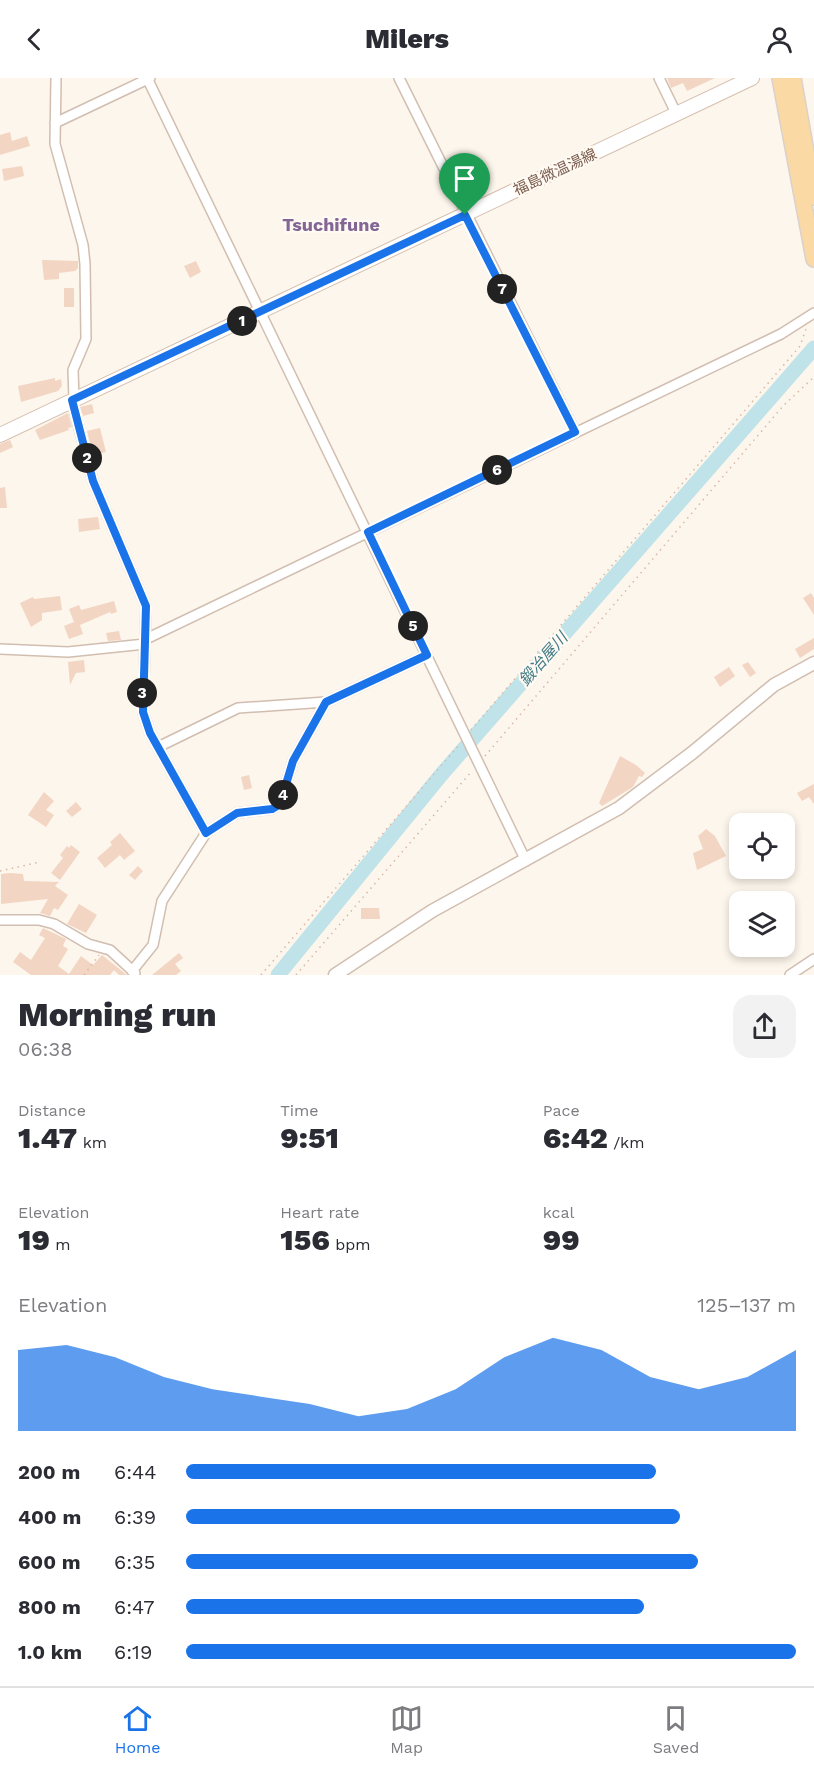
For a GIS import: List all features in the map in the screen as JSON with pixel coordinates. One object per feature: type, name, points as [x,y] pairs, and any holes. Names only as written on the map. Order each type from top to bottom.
[{"type":"main road","name":"福島微温湯線","points":[[0,435],[752,78]]},
{"type":"main road","points":[[780,78],[814,259]]},
{"type":"main road","points":[[793,78],[814,197]]},
{"type":"street","points":[[56,78],[55,144],[58,164],[83,245],[85,264],[88,322],[86,339],[73,370],[73,400],[93,481],[144,600],[146,641],[141,705],[158,747],[206,833]]},
{"type":"street","points":[[55,123],[148,78],[259,313],[368,532],[526,861]]},
{"type":"street","points":[[399,78],[465,215],[575,432]]},
{"type":"street","points":[[659,78],[677,115]]},
{"type":"street","points":[[0,649],[68,652],[146,641],[810,316]]},
{"type":"street","points":[[158,747],[243,706],[326,702],[427,655]]},
{"type":"street","points":[[335,975],[432,911],[619,808],[692,753],[774,685],[814,663]]},
{"type":"street","points":[[0,920],[47,921],[88,944],[106,948],[134,973],[153,945],[162,902],[206,833],[237,813],[272,809],[280,804],[293,761],[326,702]]},
{"type":"street","points":[[790,975],[814,959]]},
{"type":"path","points":[[261,975],[800,346],[810,316]]},
{"type":"path","points":[[296,975],[783,406],[814,377]]},
{"type":"path","points":[[0,871],[40,862]]},
{"type":"path","points":[[84,975],[106,948]]},
{"type":"building","points":[[667,78],[715,78],[687,91],[683,83],[671,88]]},
{"type":"building","points":[[10,132],[12,141],[27,136],[30,146],[0,155],[0,135]]},
{"type":"building","points":[[22,166],[24,176],[4,181],[2,169]]},
{"type":"building","points":[[42,260],[78,261],[78,268],[75,271],[59,273],[59,279],[44,280]]},
{"type":"building","points":[[196,261],[201,272],[190,278],[184,266]]},
{"type":"building","points":[[64,288],[74,288],[74,307],[64,307]]},
{"type":"building","points":[[55,378],[55,381],[61,379],[62,386],[58,391],[21,402],[18,386]]},
{"type":"building","points":[[92,404],[94,413],[83,416],[80,407]]},
{"type":"building","points":[[68,413],[72,427],[68,428],[69,430],[40,440],[35,430]]},
{"type":"building","points":[[100,428],[106,452],[93,455],[87,431]]},
{"type":"building","points":[[10,440],[13,447],[0,453],[0,444]]},
{"type":"building","points":[[5,487],[7,508],[0,508],[0,488]]},
{"type":"building","points":[[98,517],[100,529],[79,532],[78,519]]},
{"type":"building","points":[[811,593],[814,598],[814,615],[803,598]]},
{"type":"building","points":[[60,596],[62,610],[42,613],[42,620],[31,627],[20,603],[33,597],[34,599]]},
{"type":"building","points":[[114,601],[117,612],[111,614],[110,612],[80,625],[83,634],[69,639],[64,626],[74,622],[69,609],[79,605],[81,610]]},
{"type":"building","points":[[119,631],[121,640],[108,641],[106,633]]},
{"type":"building","points":[[814,638],[814,649],[800,658],[795,649]]},
{"type":"building","points":[[84,660],[85,672],[76,673],[70,685],[68,662]]},
{"type":"building","points":[[748,662],[756,673],[750,677],[742,665]]},
{"type":"building","points":[[729,667],[735,676],[720,687],[714,677]]},
{"type":"building","points":[[620,756],[645,773],[642,777],[639,776],[633,787],[602,806],[599,803]]},
{"type":"building","points":[[249,775],[252,788],[244,790],[241,777]]},
{"type":"building","points":[[814,784],[814,804],[809,797],[802,801],[797,793]]},
{"type":"building","points":[[44,792],[54,801],[46,810],[54,815],[46,827],[28,815]]},
{"type":"building","points":[[76,802],[82,809],[72,817],[66,811]]},
{"type":"building","points":[[706,829],[715,836],[726,856],[697,870],[693,853],[703,849],[698,836]]},
{"type":"building","points":[[120,833],[135,851],[124,860],[120,855],[105,868],[97,858],[112,845],[110,842]]},
{"type":"building","points":[[71,845],[80,852],[60,880],[51,873],[63,858],[60,855],[67,846],[69,848]]},
{"type":"building","points":[[138,866],[143,871],[135,880],[129,875]]},
{"type":"building","points":[[1,874],[23,874],[24,881],[59,882],[55,886],[68,895],[58,910],[54,908],[50,916],[40,913],[48,899],[1,904]]},
{"type":"building","points":[[79,904],[97,915],[86,933],[67,924]]},
{"type":"building","points":[[361,908],[379,908],[380,919],[361,919]]},
{"type":"building","points":[[43,928],[66,939],[63,946],[68,949],[58,966],[69,974],[81,956],[93,965],[102,955],[127,975],[119,975],[114,970],[110,975],[31,975],[13,962],[20,952],[31,960],[45,938],[39,935]]},
{"type":"building","points":[[179,953],[183,958],[175,964],[181,971],[176,975],[152,975]]},
{"type":"waterway","name":"鍛冶屋川","points":[[278,975],[441,775],[814,348]]},
{"type":"district","name":"Tsuchifune","points":[[331,224]]},
{"type":"route","points":[[465,215],[575,432],[368,532],[427,655],[326,702],[293,761],[280,804],[272,809],[237,813],[222,820],[206,833],[150,733],[143,712],[141,705],[147,634],[146,606],[89,470],[72,400],[465,215]]}]
